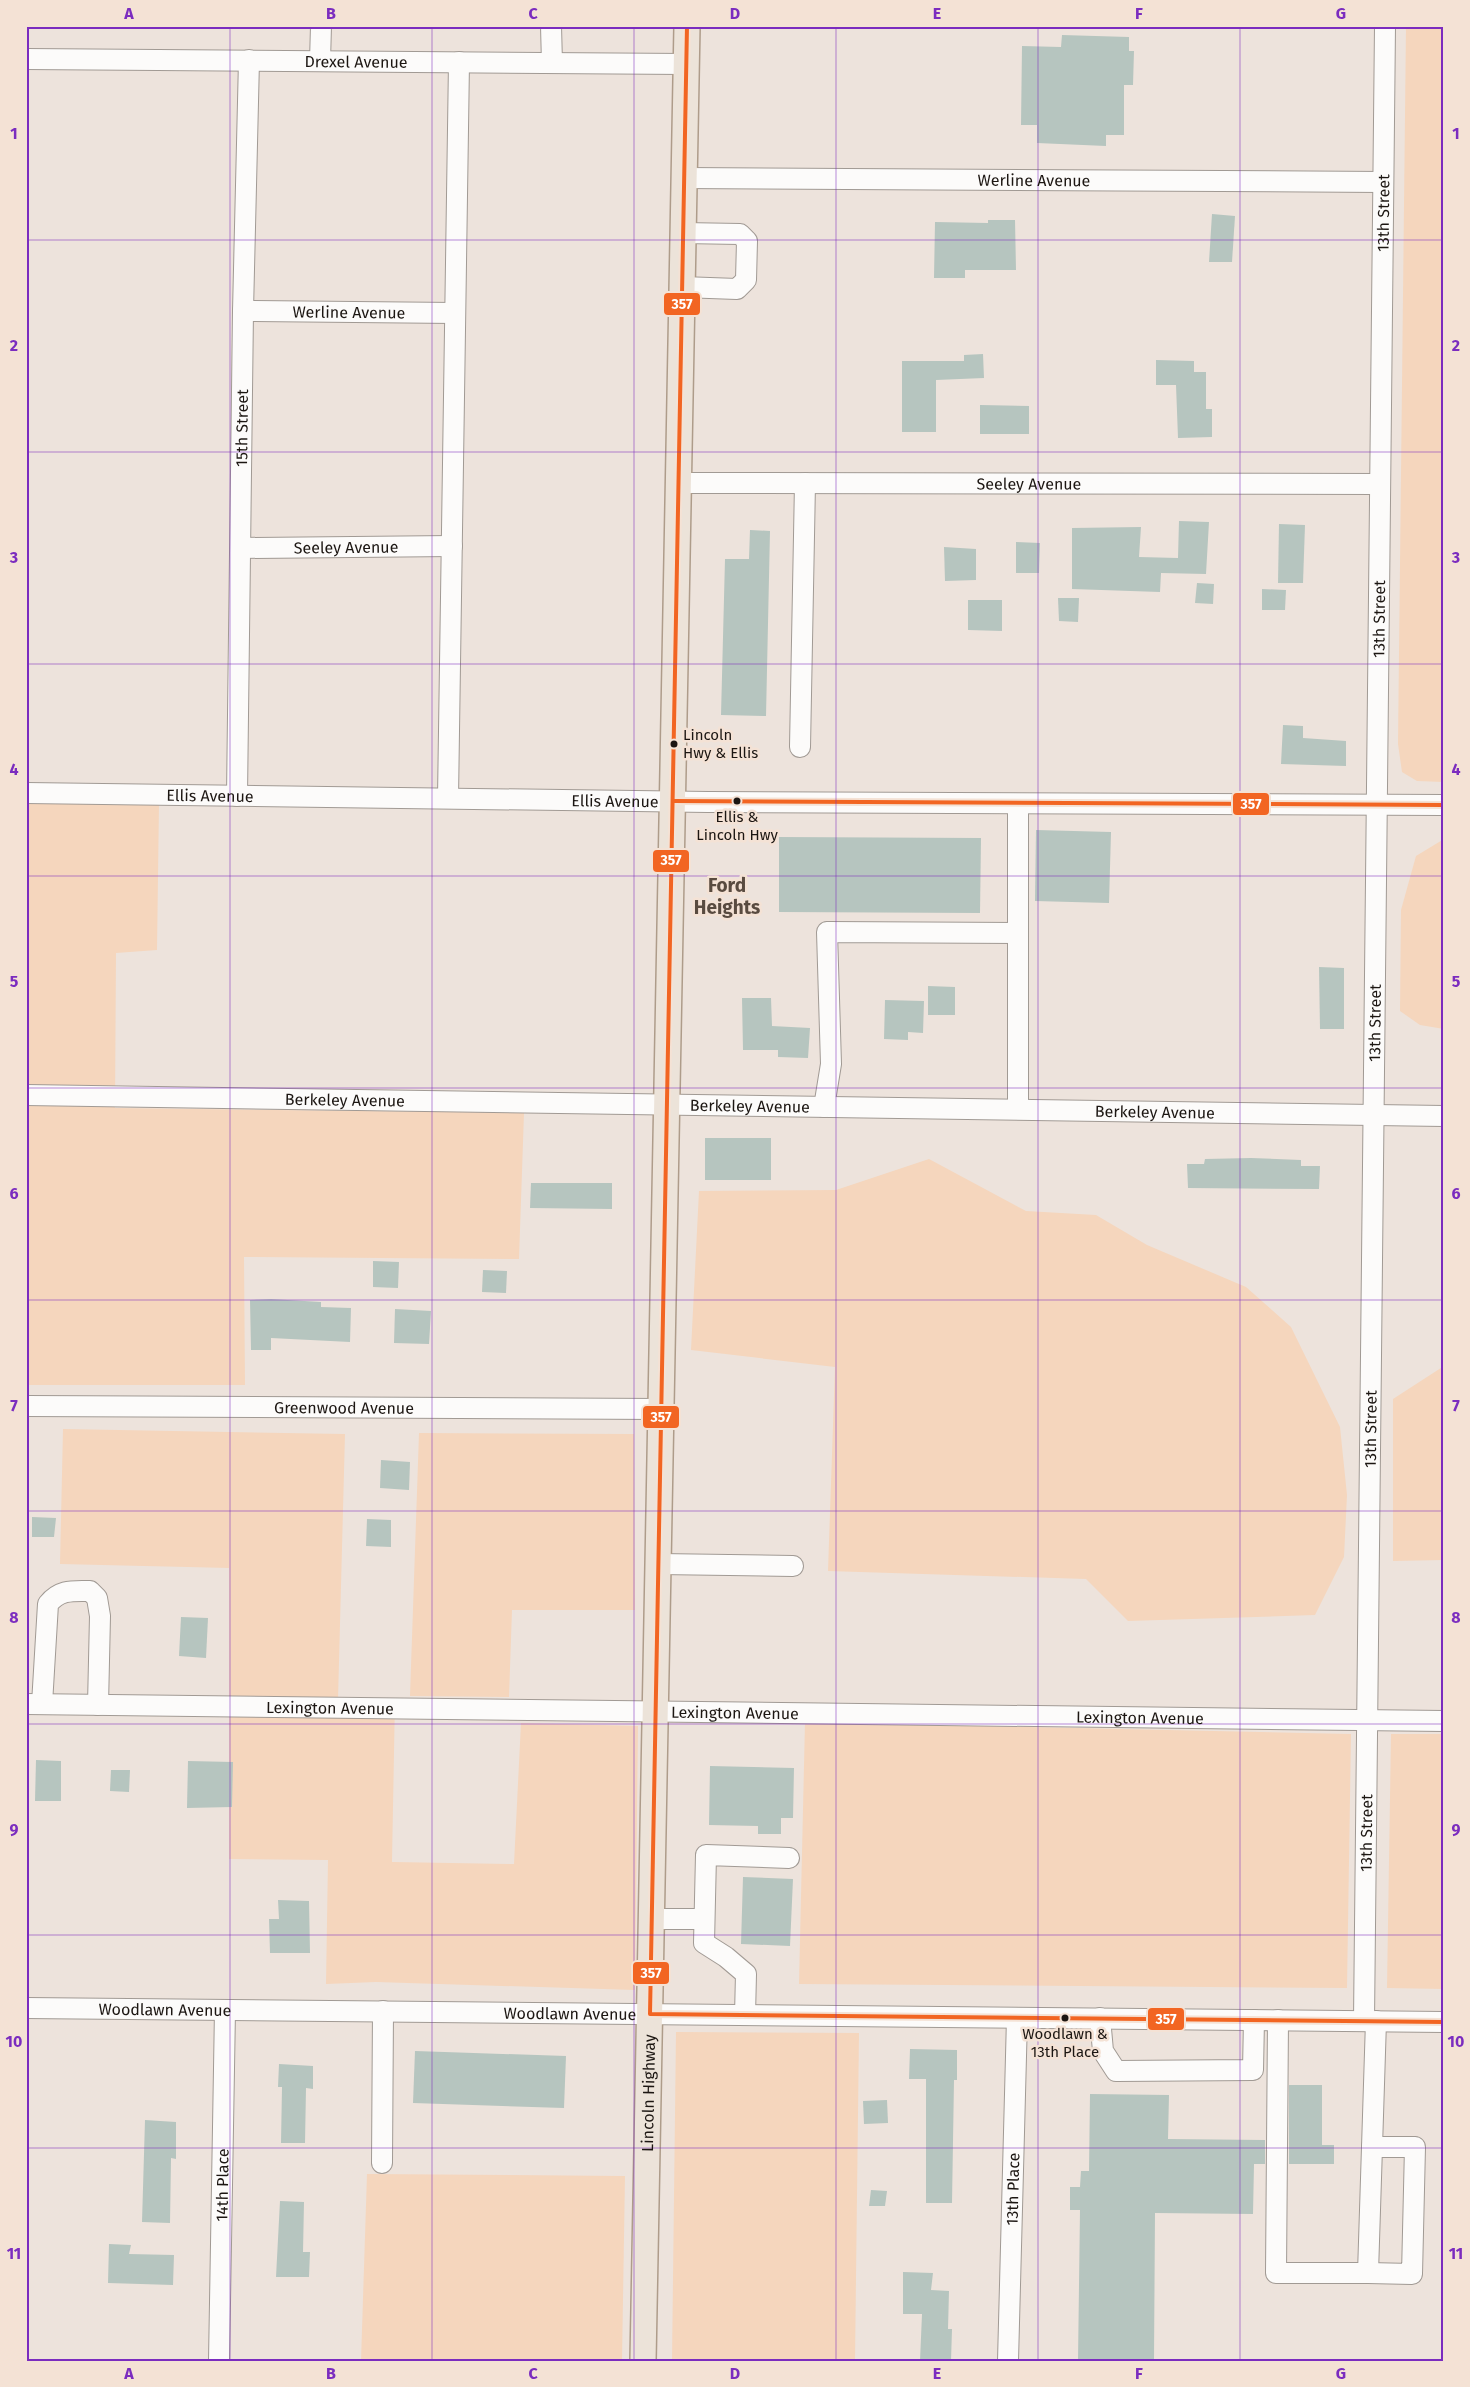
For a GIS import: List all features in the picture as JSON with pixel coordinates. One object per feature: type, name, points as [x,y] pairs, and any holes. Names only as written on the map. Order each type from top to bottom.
[{"type":"main road","name":"Lincoln Highway","points":[[643,2361],[687,26]]},
{"type":"street","points":[[320,26],[320,61]]},
{"type":"street","points":[[551,26],[552,63]]},
{"type":"street","name":"13th Street","points":[[1368,2273],[1372,2146],[1367,1720],[1385,26]]},
{"type":"street","name":"Drexel Avenue","points":[[26,58],[686,64]]},
{"type":"street","name":"15th Street","points":[[237,796],[243,311],[249,60]]},
{"type":"street","points":[[448,798],[459,62]]},
{"type":"street","name":"Werline Avenue","points":[[684,178],[1383,182]]},
{"type":"street","points":[[682,287],[738,289],[746,280],[747,241],[740,234],[683,233]]},
{"type":"street","name":"Werline Avenue","points":[[243,311],[455,313]]},
{"type":"street","name":"Seeley Avenue","points":[[679,483],[1380,484]]},
{"type":"street","points":[[800,747],[805,483]]},
{"type":"street","name":"Seeley Avenue","points":[[241,548],[452,546]]},
{"type":"street","name":"Ellis Avenue","points":[[26,792],[673,801],[1444,805]]},
{"type":"street","points":[[1018,804],[1018,1109]]},
{"type":"street","points":[[824,1107],[831,1064],[827,932],[1018,933]]},
{"type":"street","name":"Berkeley Avenue","points":[[26,1095],[1444,1116]]},
{"type":"street","name":"Greenwood Avenue","points":[[26,1406],[661,1409]]},
{"type":"street","points":[[658,1564],[793,1566]]},
{"type":"street","points":[[34,1704],[48,1604],[54,1596],[63,1591],[90,1591],[97,1598],[100,1616],[98,1705]]},
{"type":"street","name":"Lexington Avenue","points":[[34,1704],[1444,1721]]},
{"type":"street","points":[[745,2015],[746,1974],[726,1957],[704,1943],[706,1855],[789,1858]]},
{"type":"street","points":[[652,1919],[704,1920]]},
{"type":"street","name":"Woodlawn Avenue","points":[[26,2008],[1444,2022]]},
{"type":"street","name":"14th Place","points":[[219,2361],[225,2010]]},
{"type":"street","points":[[382,2163],[384,2011]]},
{"type":"street","name":"13th Place","points":[[1008,2361],[1017,2018]]},
{"type":"street","points":[[1100,2018],[1103,2050],[1116,2071],[1253,2070],[1254,2020]]},
{"type":"street","points":[[1278,2020],[1276,2273],[1412,2274],[1415,2147],[1372,2146]]},
{"type":"shaded area","points":[[1406,26],[1444,26],[1444,782],[1417,781],[1402,772],[1398,744]]},
{"type":"shaded area","points":[[159,803],[157,950],[116,953],[115,1108],[524,1113],[519,1259],[244,1257],[245,1385],[26,1385],[26,804]]},
{"type":"shaded area","points":[[1444,839],[1444,1029],[1420,1025],[1400,1011],[1401,910],[1416,856]]},
{"type":"shaded area","points":[[929,1159],[1026,1211],[1096,1215],[1147,1245],[1246,1287],[1291,1327],[1340,1427],[1347,1495],[1344,1557],[1315,1615],[1128,1621],[1086,1579],[828,1571],[835,1367],[691,1350],[699,1191],[836,1190]]},
{"type":"shaded area","points":[[1444,1366],[1444,1560],[1393,1561],[1393,1399]]},
{"type":"shaded area","points":[[63,1429],[345,1434],[338,1700],[395,1698],[392,1862],[514,1864],[521,1723],[638,1726],[635,1990],[376,1982],[326,1984],[328,1860],[229,1859],[229,1568],[60,1564]]},
{"type":"shaded area","points":[[419,1433],[634,1434],[635,1610],[512,1610],[509,1697],[410,1696]]},
{"type":"shaded area","points":[[805,1722],[1351,1734],[1347,1988],[799,1984]]},
{"type":"shaded area","points":[[1391,1734],[1444,1734],[1444,1989],[1387,1988]]},
{"type":"shaded area","points":[[676,2032],[859,2033],[855,2361],[672,2361]]},
{"type":"shaded area","points":[[367,2174],[625,2176],[622,2361],[361,2361]]},
{"type":"building","points":[[1062,35],[1129,37],[1129,51],[1134,51],[1133,85],[1124,85],[1124,135],[1106,135],[1106,146],[1037,143],[1037,125],[1021,125],[1022,46],[1061,47]]},
{"type":"building","points":[[1212,214],[1235,216],[1232,262],[1209,262]]},
{"type":"building","points":[[988,220],[1015,220],[1016,270],[965,270],[965,278],[934,278],[935,222],[988,223]]},
{"type":"building","points":[[983,354],[984,378],[936,380],[936,432],[902,432],[902,361],[964,361],[964,355]]},
{"type":"building","points":[[1156,360],[1194,361],[1194,372],[1206,372],[1206,409],[1212,409],[1212,437],[1178,438],[1176,385],[1156,385]]},
{"type":"building","points":[[980,405],[1029,406],[1029,434],[980,434]]},
{"type":"building","points":[[1179,521],[1209,522],[1206,574],[1161,573],[1160,592],[1072,589],[1072,528],[1141,527],[1139,557],[1178,558]]},
{"type":"building","points":[[1279,524],[1305,525],[1303,583],[1278,583]]},
{"type":"building","points":[[750,530],[770,531],[766,716],[721,715],[725,559],[749,559]]},
{"type":"building","points":[[1016,542],[1040,543],[1039,573],[1016,573]]},
{"type":"building","points":[[944,547],[976,549],[976,580],[945,581]]},
{"type":"building","points":[[1197,583],[1214,584],[1213,604],[1195,603]]},
{"type":"building","points":[[1262,589],[1286,590],[1285,610],[1262,610]]},
{"type":"building","points":[[1058,598],[1079,598],[1078,622],[1059,621]]},
{"type":"building","points":[[968,600],[1002,600],[1002,631],[968,630]]},
{"type":"building","points":[[1283,725],[1303,726],[1303,738],[1346,741],[1346,766],[1281,764]]},
{"type":"building","points":[[1036,830],[1111,832],[1109,903],[1035,901]]},
{"type":"building","points":[[779,837],[981,838],[980,913],[779,912]]},
{"type":"building","points":[[1319,967],[1344,968],[1344,1029],[1320,1029]]},
{"type":"building","points":[[928,986],[955,987],[955,1015],[928,1015]]},
{"type":"building","points":[[742,998],[771,998],[772,1026],[810,1028],[808,1058],[778,1057],[778,1050],[743,1050]]},
{"type":"building","points":[[885,1000],[924,1001],[923,1033],[908,1032],[908,1040],[884,1039]]},
{"type":"building","points":[[705,1138],[771,1138],[771,1180],[705,1180]]},
{"type":"building","points":[[1205,1159],[1301,1160],[1301,1166],[1320,1166],[1319,1189],[1188,1188],[1187,1164],[1204,1164]]},
{"type":"building","points":[[531,1183],[612,1183],[612,1209],[530,1208]]},
{"type":"building","points":[[373,1261],[399,1262],[398,1288],[373,1287]]},
{"type":"building","points":[[483,1270],[507,1271],[506,1293],[482,1292]]},
{"type":"building","points":[[271,1299],[321,1302],[321,1307],[351,1308],[350,1342],[271,1338],[271,1350],[251,1350],[250,1300]]},
{"type":"building","points":[[395,1309],[431,1311],[429,1344],[394,1343]]},
{"type":"building","points":[[381,1460],[410,1462],[409,1490],[380,1488]]},
{"type":"building","points":[[32,1517],[56,1518],[54,1537],[32,1537]]},
{"type":"building","points":[[367,1519],[391,1520],[391,1547],[366,1546]]},
{"type":"building","points":[[181,1617],[208,1618],[206,1658],[179,1656]]},
{"type":"building","points":[[36,1760],[61,1761],[61,1801],[35,1801]]},
{"type":"building","points":[[188,1761],[233,1762],[232,1807],[187,1808]]},
{"type":"building","points":[[710,1766],[794,1768],[793,1818],[781,1818],[781,1834],[758,1834],[758,1826],[709,1825]]},
{"type":"building","points":[[111,1770],[130,1770],[129,1792],[110,1791]]},
{"type":"building","points":[[743,1877],[793,1879],[790,1946],[741,1944]]},
{"type":"building","points":[[278,1900],[309,1901],[310,1953],[270,1953],[269,1919],[279,1919]]},
{"type":"building","points":[[910,2049],[957,2050],[957,2080],[954,2080],[952,2203],[926,2203],[926,2079],[909,2079]]},
{"type":"building","points":[[415,2051],[566,2056],[564,2108],[413,2103]]},
{"type":"building","points":[[279,2064],[313,2066],[313,2089],[306,2088],[305,2143],[281,2143],[282,2087],[278,2087]]},
{"type":"building","points":[[1289,2085],[1322,2085],[1322,2145],[1334,2145],[1334,2164],[1289,2164]]},
{"type":"building","points":[[1090,2094],[1169,2095],[1168,2139],[1265,2140],[1265,2164],[1254,2164],[1253,2214],[1155,2213],[1154,2361],[1078,2361],[1080,2210],[1070,2210],[1070,2187],[1080,2187],[1081,2171],[1089,2171]]},
{"type":"building","points":[[887,2100],[888,2123],[864,2124],[863,2101]]},
{"type":"building","points":[[145,2120],[176,2122],[176,2159],[171,2158],[170,2223],[142,2222]]},
{"type":"building","points":[[871,2190],[887,2191],[885,2206],[869,2206]]},
{"type":"building","points":[[280,2201],[304,2202],[303,2252],[310,2252],[309,2277],[276,2277]]},
{"type":"building","points":[[109,2244],[131,2245],[129,2254],[174,2255],[173,2285],[108,2283]]},
{"type":"building","points":[[903,2272],[933,2273],[931,2290],[949,2291],[948,2329],[952,2329],[951,2361],[920,2361],[922,2314],[903,2314]]},
{"type":"transit line","name":"357","points":[[687,26],[650,2014],[1444,2022]]},
{"type":"transit line","name":"357","points":[[673,801],[1444,805]]},
{"type":"place","name":"Lincoln Hwy & Ellis","points":[[674,744]]},
{"type":"place","name":"Ellis & Lincoln Hwy","points":[[737,801]]},
{"type":"place","name":"Woodlawn & 13th Place","points":[[1065,2018]]},
{"type":"district","name":"Ford Heights","points":[[727,896]]}]
